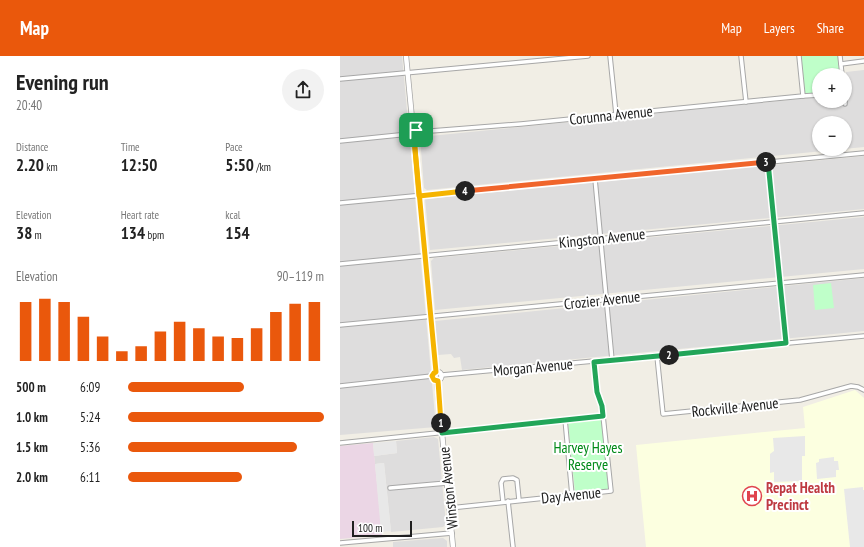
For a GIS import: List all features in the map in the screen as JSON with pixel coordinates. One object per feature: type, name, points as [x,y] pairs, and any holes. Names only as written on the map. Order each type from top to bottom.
[{"type":"street","points":[[406,56],[415,131],[418,136],[414,138],[436,372]]},
{"type":"street","points":[[340,80],[588,56]]},
{"type":"street","points":[[610,56],[616,114]]},
{"type":"street","points":[[741,56],[746,102]]},
{"type":"street","points":[[799,56],[803,96]]},
{"type":"street","points":[[840,56],[841,68]]},
{"type":"street","points":[[841,64],[864,61]]},
{"type":"street","name":"Corunna Avenue","points":[[415,131],[812,95]]},
{"type":"street","points":[[340,142],[409,134],[410,131],[415,131]]},
{"type":"street","points":[[409,134],[410,137],[414,138]]},
{"type":"street","points":[[340,204],[864,152]]},
{"type":"street","points":[[768,162],[786,343]]},
{"type":"street","points":[[594,179],[612,360]]},
{"type":"street","name":"Kingston Avenue","points":[[340,264],[864,213]]},
{"type":"street","name":"Crozier Avenue","points":[[340,325],[864,275]]},
{"type":"street","name":"Morgan Avenue","points":[[442,376],[864,336]]},
{"type":"street","name":"Rockville Avenue","points":[[657,356],[663,414],[800,400],[851,386],[864,390]]},
{"type":"street","name":"Day Avenue","points":[[450,508],[611,491],[602,406],[597,392],[594,362]]},
{"type":"street","points":[[432,376],[434,380],[438,381],[441,379],[442,376],[440,373],[436,372]]},
{"type":"street","points":[[340,386],[432,376],[436,372]]},
{"type":"street","name":"Winston Avenue","points":[[438,381],[453,547]]},
{"type":"street","points":[[340,443],[603,416]]},
{"type":"street","points":[[565,420],[572,495]]},
{"type":"street","name":"Day Avenue","points":[[503,502],[501,483],[503,479],[513,478],[517,480],[519,500]]},
{"type":"street","points":[[390,488],[447,483]]},
{"type":"street","points":[[508,501],[513,547]]},
{"type":"street","points":[[340,543],[452,532]]},
{"type":"shaded area","points":[[340,56],[402,56],[436,427],[340,435]]},
{"type":"shaded area","points":[[864,70],[864,147],[852,148],[852,116],[812,116],[812,152],[427,190],[424,188],[420,137],[812,98],[812,108],[852,108],[852,71]]},
{"type":"shaded area","points":[[864,156],[864,209],[430,250],[425,199]]},
{"type":"shaded area","points":[[864,217],[864,269],[435,310],[431,261],[434,258]]},
{"type":"shaded area","points":[[864,278],[864,331],[462,370],[460,357],[454,358],[451,354],[438,355],[435,321]]},
{"type":"shaded area","name":"Repat Health Precinct","points":[[855,390],[864,398],[864,547],[646,547],[636,445],[805,428],[803,407]]},
{"type":"shaded area","points":[[805,436],[805,456],[802,456],[802,481],[774,482],[774,472],[770,473],[770,454],[774,451],[773,438]]},
{"type":"shaded area","points":[[434,437],[438,439],[446,524],[443,527],[391,532],[384,463],[375,464],[374,456],[397,453],[396,441]]},
{"type":"shaded area","points":[[396,441],[397,453],[374,456],[373,443]]},
{"type":"shaded area","points":[[373,443],[382,535],[340,539],[340,446]]},
{"type":"shaded area","points":[[834,457],[834,461],[838,461],[839,470],[836,470],[836,477],[817,479],[816,463],[819,462],[819,459]]},
{"type":"shaded area","points":[[384,463],[391,531],[381,532],[375,464]]},
{"type":"shaded area","points":[[863,487],[864,547],[850,547],[844,489]]},
{"type":"shaded area","points":[[443,538],[447,541],[447,547],[393,547],[393,542]]},
{"type":"green space","points":[[799,56],[840,56],[841,68],[812,68],[812,95],[803,96]]},
{"type":"green space","points":[[831,283],[834,308],[815,310],[813,285]]},
{"type":"green space","name":"Harvey Hayes Reserve","points":[[602,419],[609,489],[575,492],[568,422]]},
{"type":"place","name":"Repat Health Precinct","points":[[752,496]]},
{"type":"route","points":[[416,130],[411,130],[409,134],[410,137],[414,138],[419,189],[419,196],[768,162],[786,343],[594,362],[597,392],[602,406],[603,416],[442,433],[438,381],[434,380],[432,376],[436,372],[419,196],[414,138],[417,137],[418,134],[416,130]]}]
